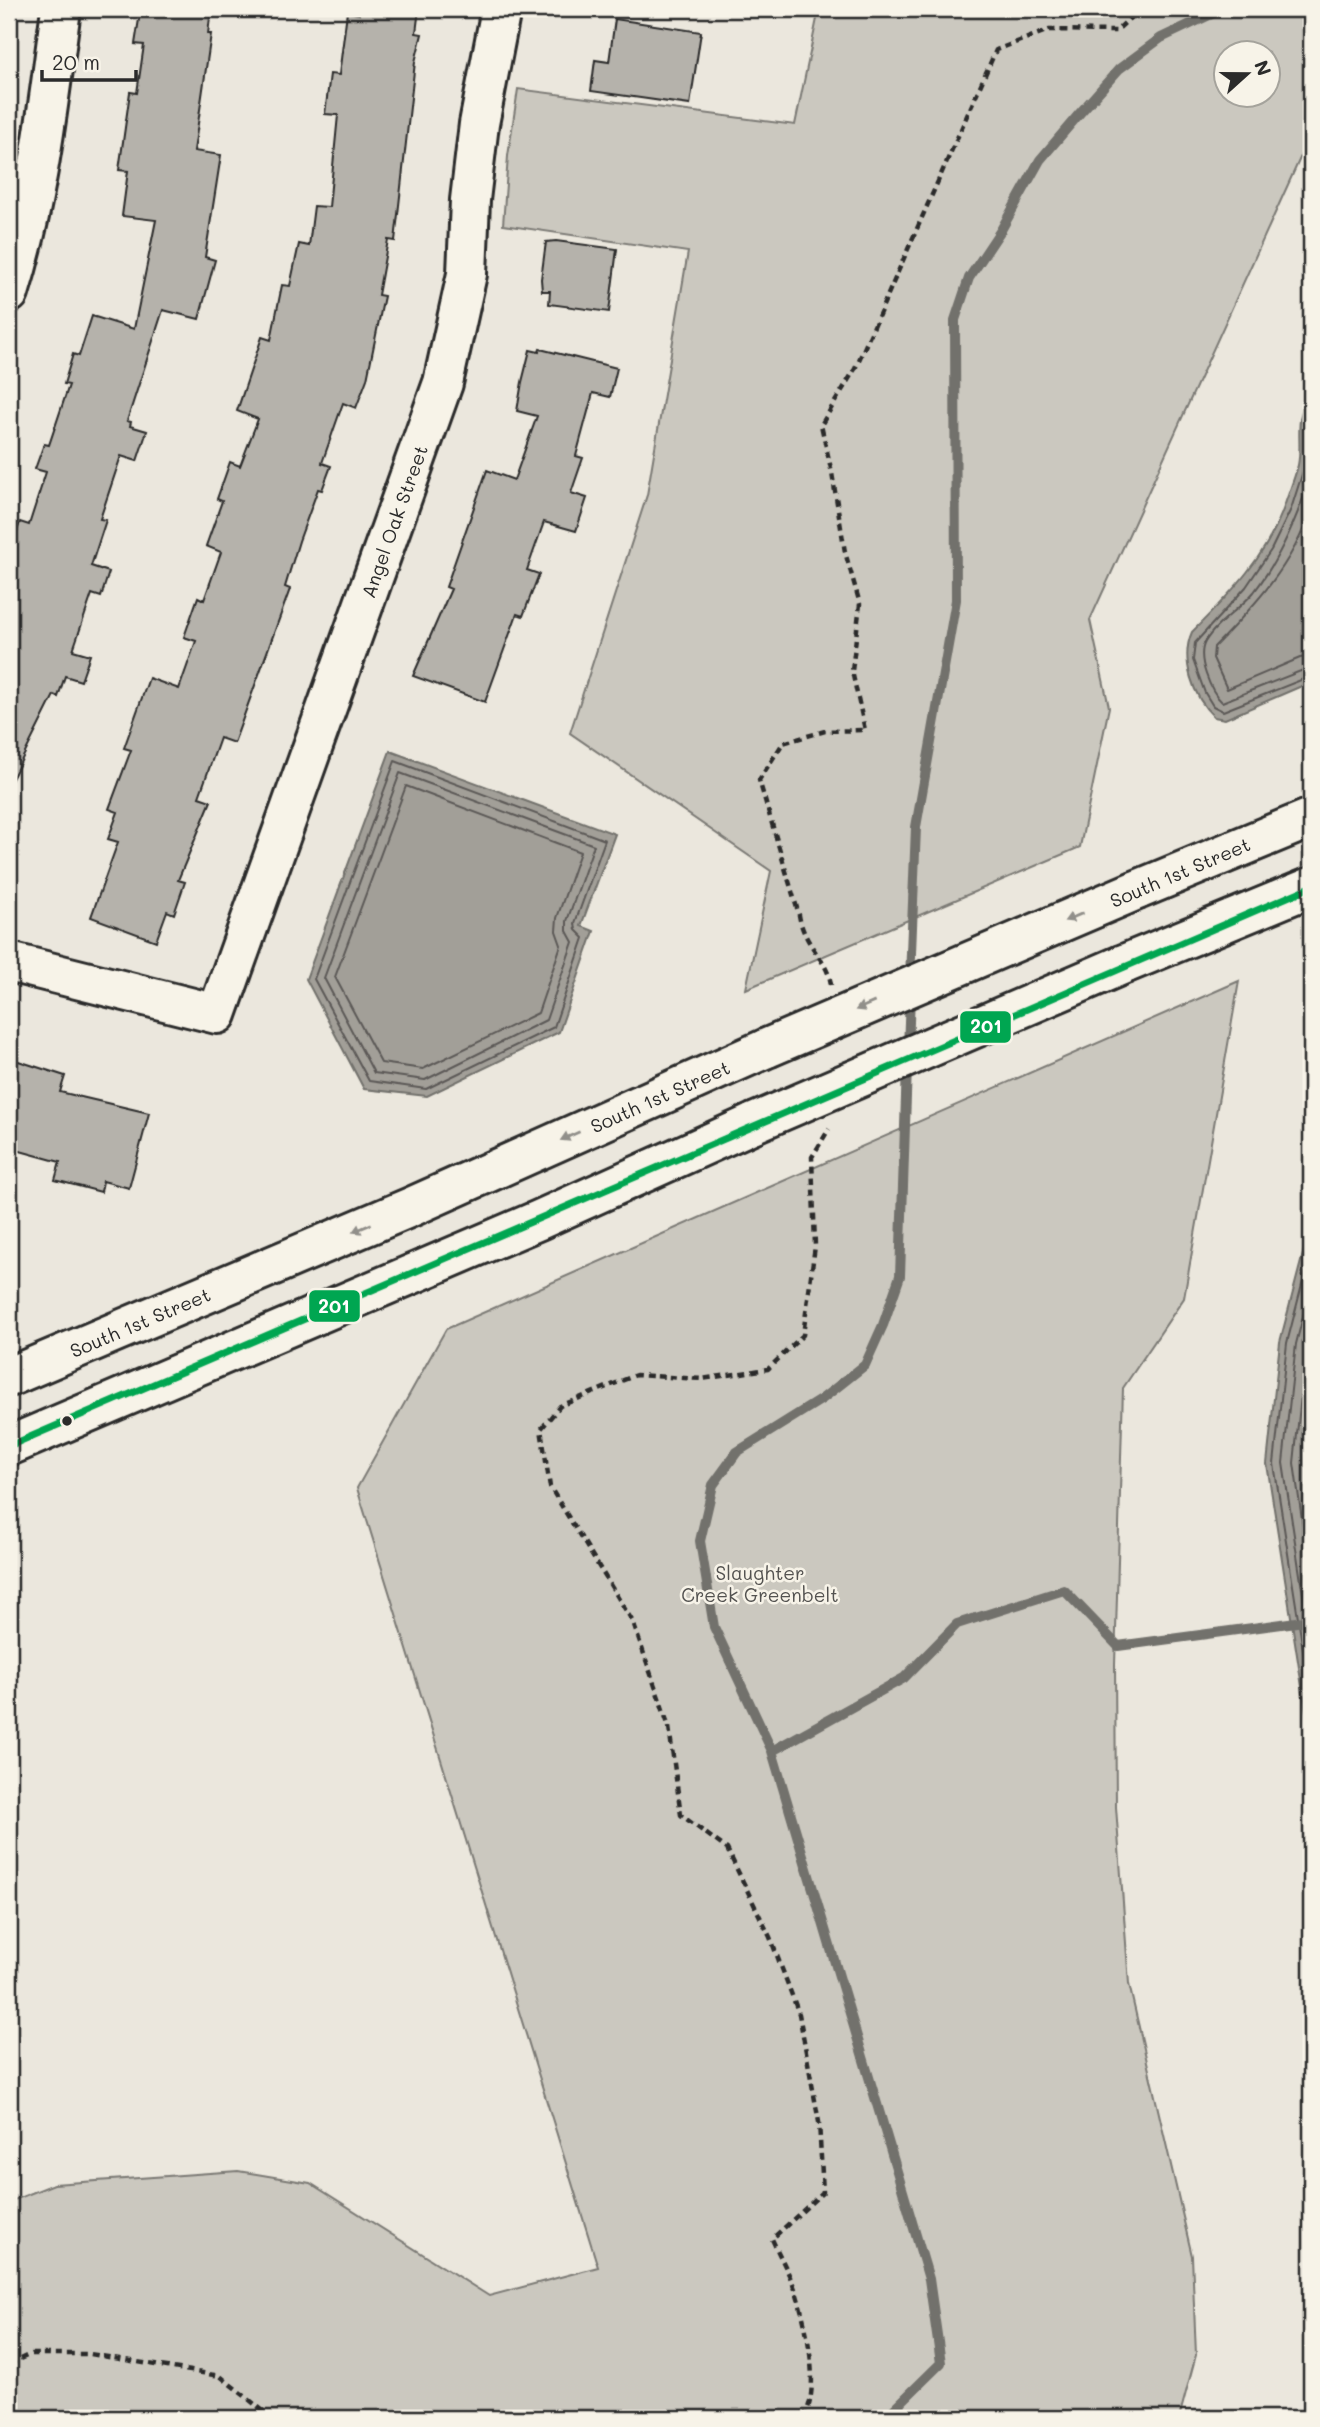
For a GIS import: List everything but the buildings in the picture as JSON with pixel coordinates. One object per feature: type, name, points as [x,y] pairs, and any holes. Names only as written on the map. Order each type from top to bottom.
[{"type":"main road","points":[[9,293],[27,234],[37,186],[61,9]]},
{"type":"main road","name":"Angel Oak Street","points":[[9,962],[217,1014],[443,383],[467,274],[470,200],[479,124],[501,9]]},
{"type":"main road","name":"South 1st Street","points":[[9,1377],[411,1207],[767,1048],[1311,818]]},
{"type":"main road","points":[[9,1446],[527,1225],[754,1123],[1311,887]]},
{"type":"path","points":[[833,998],[830,972],[802,934],[759,780],[783,743],[825,731],[865,730],[852,671],[860,604],[845,552],[821,425],[855,369],[996,50],[1049,30],[1116,31],[1140,9]]},
{"type":"path","points":[[803,2418],[808,2411],[812,2364],[797,2293],[772,2239],[823,2192],[819,2122],[799,2014],[770,1937],[727,1849],[681,1815],[669,1727],[634,1622],[550,1487],[541,1429],[559,1406],[636,1375],[702,1379],[768,1369],[803,1335],[816,1246],[811,1157],[832,1124]]},
{"type":"path","points":[[9,2364],[31,2354],[90,2354],[220,2376],[272,2418]]},
{"type":"green space","points":[[819,9],[1311,9],[1311,134],[1090,620],[1109,707],[1080,847],[746,989],[771,871],[570,733],[647,495],[688,252],[503,225],[508,156],[518,89],[795,125]]},
{"type":"green space","name":"Slaughter Creek Greenbelt","points":[[1239,981],[1184,1298],[1123,1388],[1115,1665],[1116,1807],[1129,1984],[1192,2256],[1196,2355],[1179,2418],[9,2418],[9,2202],[54,2184],[238,2171],[310,2183],[489,2296],[598,2267],[357,1488],[446,1329]]},
{"type":"water","points":[[1311,398],[1311,682],[1225,719],[1214,717],[1200,699],[1191,677],[1187,654],[1192,632],[1247,572],[1279,521],[1297,470],[1302,412]]},
{"type":"water","points":[[390,751],[615,834],[581,926],[594,931],[559,1032],[427,1096],[364,1089],[306,979]]},
{"type":"water","points":[[1311,1234],[1311,1744],[1267,1464],[1280,1342],[1305,1246]]},
{"type":"waterway","points":[[910,978],[916,827],[956,600],[955,320],[969,278],[1001,230],[1040,160],[1080,113],[1119,69],[1161,38],[1222,9]]},
{"type":"waterway","points":[[908,1048],[910,996]]},
{"type":"waterway","points":[[885,2418],[941,2363],[929,2279],[772,1751],[714,1627],[700,1541],[713,1485],[737,1452],[822,1399],[865,1365],[883,1325],[900,1276],[907,1066]]},
{"type":"waterway","points":[[772,1751],[904,1678],[957,1624],[1064,1590],[1118,1646],[1311,1620]]},
{"type":"transit line","name":"201","points":[[9,1446],[1311,887]]}]
